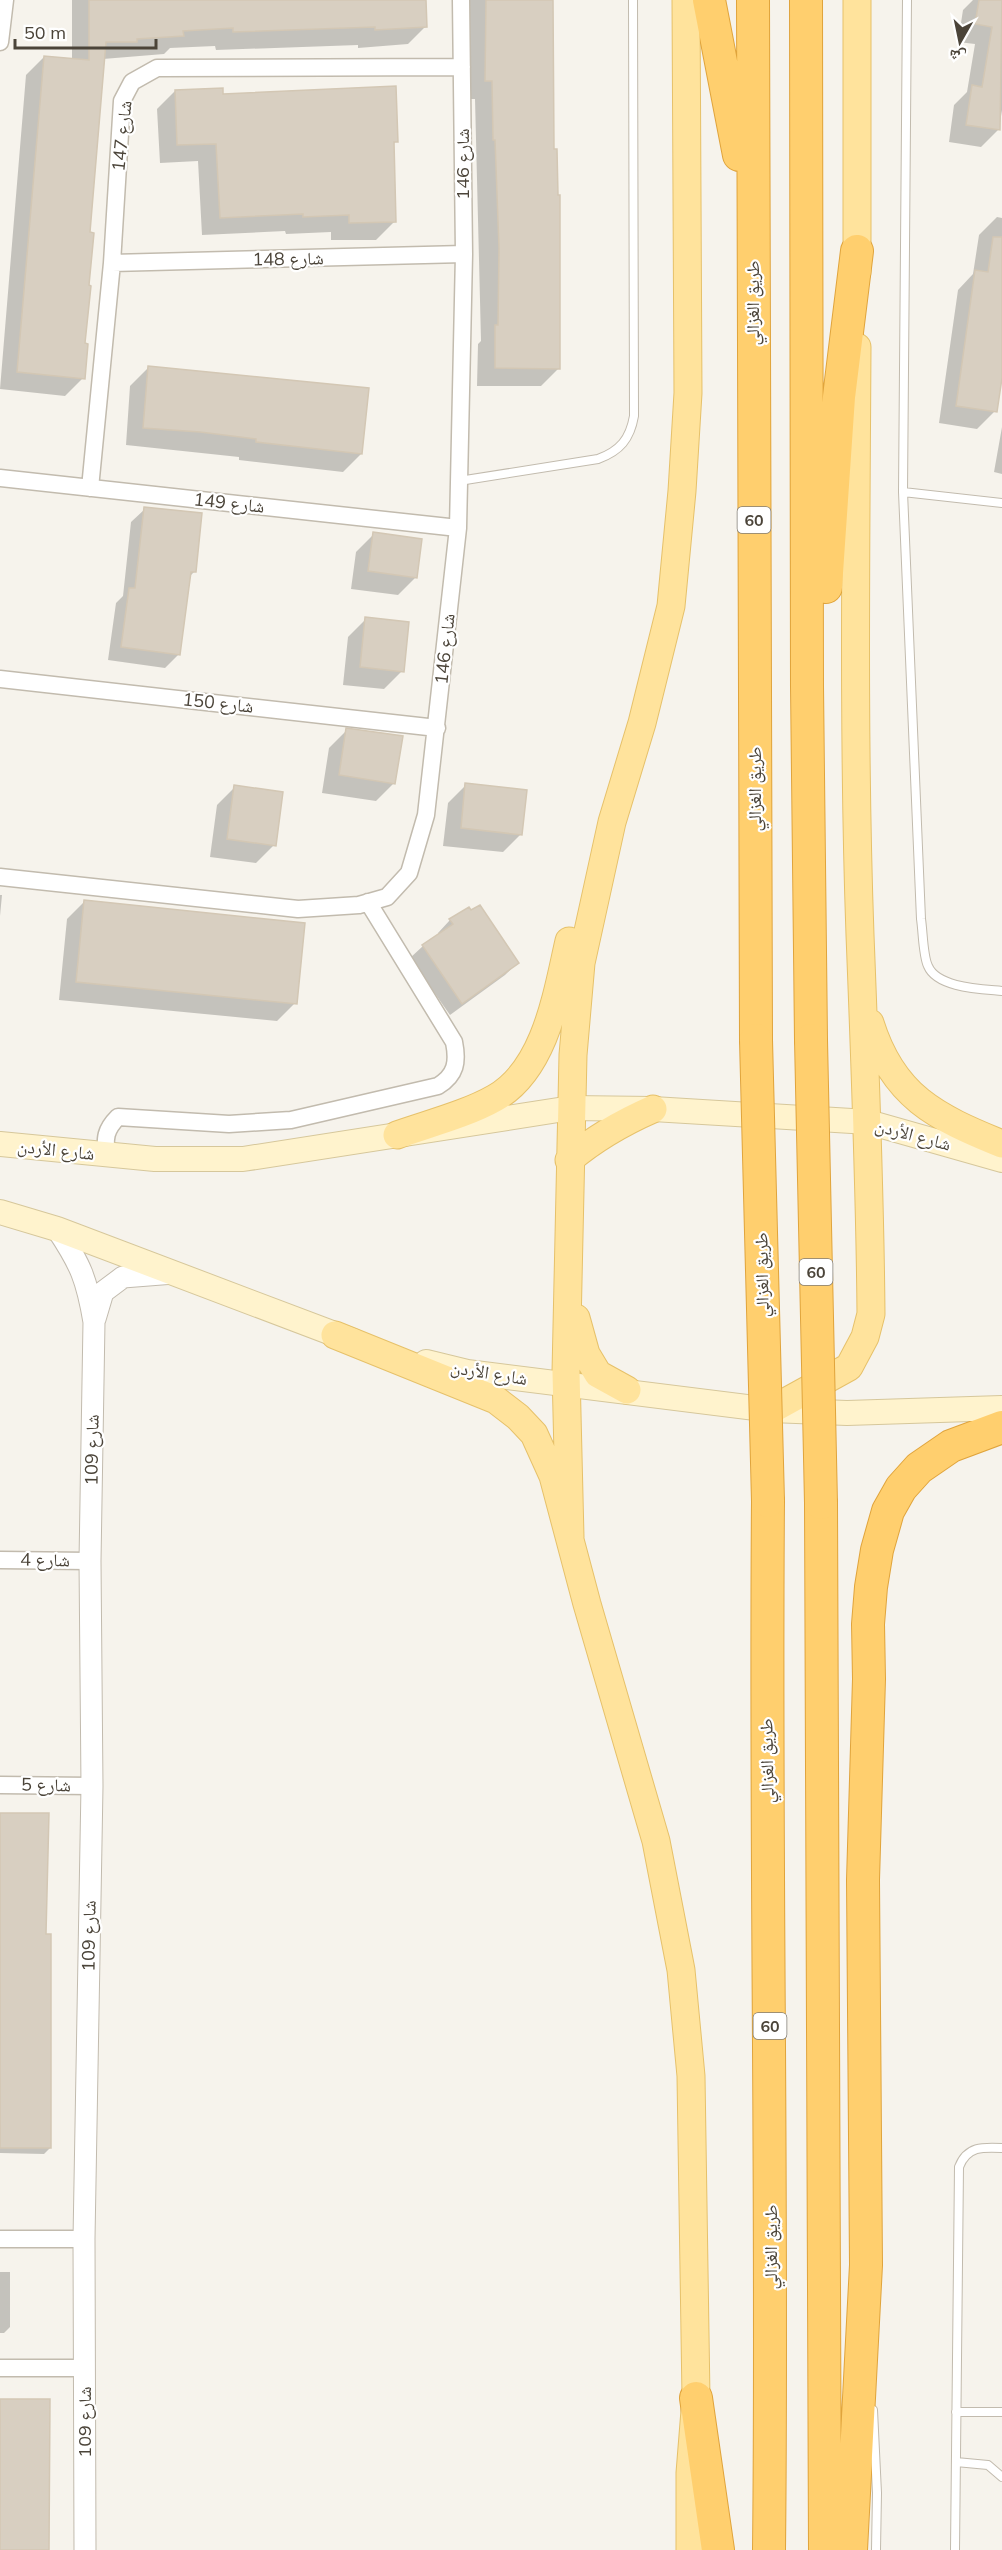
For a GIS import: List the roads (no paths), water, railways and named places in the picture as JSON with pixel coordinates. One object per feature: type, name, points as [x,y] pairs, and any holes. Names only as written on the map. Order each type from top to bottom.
[{"type":"highway","points":[[709,0],[753,227]]},
{"type":"highway","name":"طريق الغزالي","points":[[753,0],[756,1040],[768,1501],[766,1681],[771,2193],[769,2550]]},
{"type":"highway","name":"60","points":[[806,0],[809,849],[821,1503],[825,2550]]},
{"type":"highway","points":[[809,849],[839,397],[857,252]]},
{"type":"highway","points":[[851,2550],[866,2265],[863,1880],[868,1624],[871,1587],[877,1550],[888,1511],[901,1488],[919,1468],[951,1446],[1002,1427]]},
{"type":"highway","points":[[696,2398],[718,2550]]},
{"type":"main road","points":[[570,1537],[566,1384],[569,1160],[581,963],[612,822],[642,723],[671,606],[682,492],[688,393],[686,0]]},
{"type":"main road","points":[[771,1410],[835,1377],[849,1367],[865,1338],[871,1314],[868,1122],[855,682],[857,0]]},
{"type":"main road","points":[[397,1135],[495,1098],[511,1086],[531,1063],[552,1015],[573,921],[612,822]]},
{"type":"main road","points":[[863,975],[871,1025],[889,1067],[919,1103],[942,1118],[1002,1144]]},
{"type":"main road","name":"شارع الأردن","points":[[0,1142],[28,1147],[155,1159],[243,1159],[571,1108],[653,1109],[868,1122],[1002,1160]]},
{"type":"main road","points":[[569,1160],[594,1139],[653,1109]]},
{"type":"main road","name":"شارع الأردن","points":[[0,1212],[57,1229],[175,1272],[335,1335],[467,1372],[627,1390],[771,1410],[847,1413],[1002,1408]]},
{"type":"main road","points":[[567,1269],[578,1332],[586,1354],[598,1374],[627,1390]]},
{"type":"main road","points":[[335,1335],[496,1400],[518,1417],[534,1434],[553,1476],[587,1604],[656,1841],[681,1970],[691,2076],[696,2398],[690,2473],[690,2550]]},
{"type":"street","points":[[0,42],[5,0]]},
{"type":"street","name":"شارع 146","points":[[0,877],[298,909],[368,902],[387,897],[409,873],[426,815],[458,528],[464,254],[461,0]]},
{"type":"street","name":"شارع 147","points":[[90,488],[112,263],[122,101],[132,82],[157,69],[462,67]]},
{"type":"street","name":"شارع 148","points":[[112,263],[464,254]]},
{"type":"street","name":"شارع 149","points":[[0,478],[458,528]]},
{"type":"street","name":"شارع 150","points":[[0,679],[437,728]]},
{"type":"street","points":[[106,1155],[105,1136],[108,1127],[118,1117],[229,1124],[291,1120],[438,1086],[449,1079],[458,1060],[454,1042],[368,902]]},
{"type":"street","name":"شارع 109","points":[[57,1229],[78,1261],[89,1289],[94,1322],[90,1561],[92,1786],[84,2239],[85,2550]]},
{"type":"street","name":"شارع 109","points":[[94,1322],[103,1292],[123,1278],[175,1272]]},
{"type":"street","name":"شارع 4","points":[[0,1560],[90,1561]]},
{"type":"street","name":"شارع 5","points":[[0,1785],[92,1786]]},
{"type":"street","points":[[0,2240],[84,2239]]},
{"type":"street","points":[[0,2368],[85,2368]]},
{"type":"lane","points":[[459,481],[598,459],[618,449],[631,431],[634,416],[633,0]]},
{"type":"lane","points":[[907,0],[903,492],[921,919],[928,967],[938,977],[953,984],[1002,992]]},
{"type":"lane","points":[[903,492],[1002,503]]},
{"type":"lane","points":[[955,2550],[959,2167],[963,2157],[972,2150],[985,2147],[1002,2148]]},
{"type":"lane","points":[[866,2265],[871,2356]]},
{"type":"lane","points":[[873,2402],[877,2493],[876,2550]]},
{"type":"lane","points":[[956,2412],[1002,2412]]},
{"type":"lane","points":[[956,2462],[988,2464],[1002,2477]]}]
